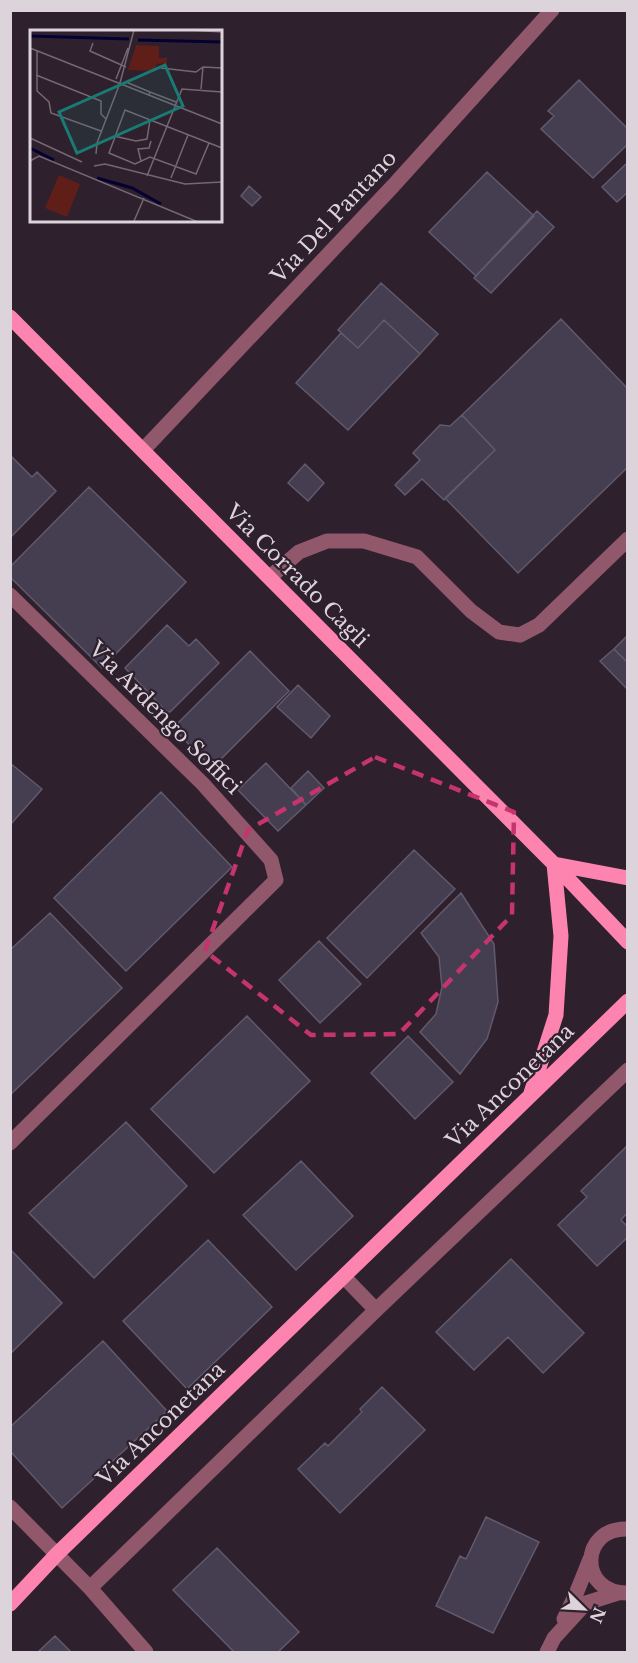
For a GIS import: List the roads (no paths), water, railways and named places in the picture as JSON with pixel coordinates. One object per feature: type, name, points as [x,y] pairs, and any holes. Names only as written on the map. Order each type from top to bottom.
[{"type":"main road","name":"Via Corrado Cagli","points":[[10,317],[144,449],[211,521],[270,577],[554,864],[627,942]]},
{"type":"main road","points":[[530,1096],[556,1015],[561,936],[554,864],[627,878]]},
{"type":"main road","name":"Via Anconetana","points":[[10,1604],[57,1554],[627,1001]]},
{"type":"street","name":"Via Del Pantano","points":[[144,449],[322,261],[552,10]]},
{"type":"street","points":[[270,577],[299,552],[327,541],[364,541],[417,557],[471,611],[499,632],[520,635],[539,625],[627,539]]},
{"type":"street","name":"Via Ardengo Soffici","points":[[10,595],[204,784],[271,860],[276,880],[10,1143]]},
{"type":"street","points":[[90,1588],[627,1070]]},
{"type":"street","points":[[344,1277],[376,1310]]},
{"type":"street","points":[[10,1507],[90,1588],[146,1653]]},
{"type":"street","points":[[547,1653],[576,1594],[598,1540],[613,1530],[627,1529]]},
{"type":"street","points":[[591,1556],[591,1566],[600,1584],[622,1593]]},
{"type":"street","points":[[554,1638],[586,1603],[622,1593]]}]
